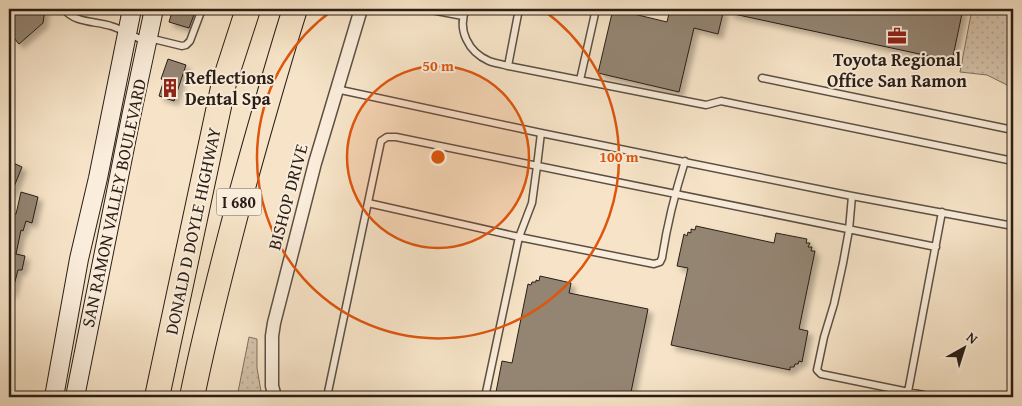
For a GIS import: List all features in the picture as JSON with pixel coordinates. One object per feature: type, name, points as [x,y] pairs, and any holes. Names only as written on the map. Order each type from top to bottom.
[{"type":"highway","name":"DONALD D DOYLE HIGHWAY","points":[[157,397],[224,84],[248,9]]},
{"type":"highway","name":"DONALD D DOYLE HIGHWAY","points":[[192,397],[226,253],[259,128],[295,9]]},
{"type":"main road","name":"SAN RAMON VALLEY BOULEVARD","points":[[54,397],[79,259],[98,178],[132,9]]},
{"type":"main road","name":"SAN RAMON VALLEY BOULEVARD","points":[[75,397],[154,9]]},
{"type":"street","name":"BISHOP DRIVE","points":[[276,397],[272,386],[272,336],[274,323],[312,172],[360,9]]},
{"type":"lane","points":[[64,9],[80,20],[112,26],[127,34],[148,40],[182,46],[190,41],[202,9]]},
{"type":"lane","points":[[426,9],[463,16]]},
{"type":"lane","points":[[466,9],[462,27],[464,35],[474,51],[490,61],[706,105],[721,101],[1013,161]]},
{"type":"lane","points":[[508,66],[519,9]]},
{"type":"lane","points":[[580,80],[596,9]]},
{"type":"lane","points":[[762,78],[1013,130]]},
{"type":"lane","points":[[336,89],[852,196],[1013,226]]},
{"type":"lane","points":[[485,397],[519,237],[532,202],[541,133]]},
{"type":"lane","points":[[330,397],[328,392],[381,141],[387,137],[396,137],[936,247]]},
{"type":"lane","points":[[368,202],[519,237],[654,264],[660,262],[662,258],[666,230],[685,161]]},
{"type":"lane","points":[[852,196],[849,230],[843,263],[817,370],[822,374],[907,394],[933,397]]},
{"type":"lane","points":[[907,394],[942,212]]},
{"type":"shaded area","points":[[972,9],[1013,9],[1013,88],[987,75],[960,72]]},
{"type":"shaded area","points":[[249,337],[257,339],[257,368],[262,397],[237,397]]},
{"type":"building","points":[[9,9],[45,9],[43,23],[19,44],[9,32]]},
{"type":"building","points":[[173,9],[196,9],[189,28],[169,22]]},
{"type":"building","points":[[613,9],[667,22],[670,9],[724,9],[718,34],[694,28],[679,92],[598,73]]},
{"type":"building","name":"Toyota Regional Office San Ramon","points":[[729,9],[963,9],[952,61],[729,13]]},
{"type":"building","name":"Reflections Dental Spa","points":[[168,59],[186,65],[174,101],[159,96],[164,80],[161,79]]},
{"type":"building","points":[[9,161],[22,167],[9,199]]},
{"type":"building","points":[[21,192],[38,197],[32,223],[26,221],[23,231],[21,230],[16,254],[25,256],[22,270],[18,270],[12,293],[9,292],[9,229],[13,213],[16,214]]},
{"type":"building","points":[[696,226],[774,243],[776,233],[807,239],[806,243],[810,243],[808,247],[812,247],[811,251],[815,251],[799,329],[808,331],[802,362],[799,361],[794,367],[790,367],[790,370],[671,345],[688,268],[677,266],[684,234],[687,236],[688,232],[691,233],[691,229],[695,230]]},
{"type":"building","points":[[540,276],[571,283],[569,293],[648,309],[630,397],[507,397],[499,396],[500,393],[496,392],[502,361],[512,363],[528,284],[531,285],[536,280],[539,281]]},
{"type":"place","name":"Toyota Regional Office San Ramon","points":[[897,36]]},
{"type":"place","name":"Reflections Dental Spa","points":[[170,88]]}]
